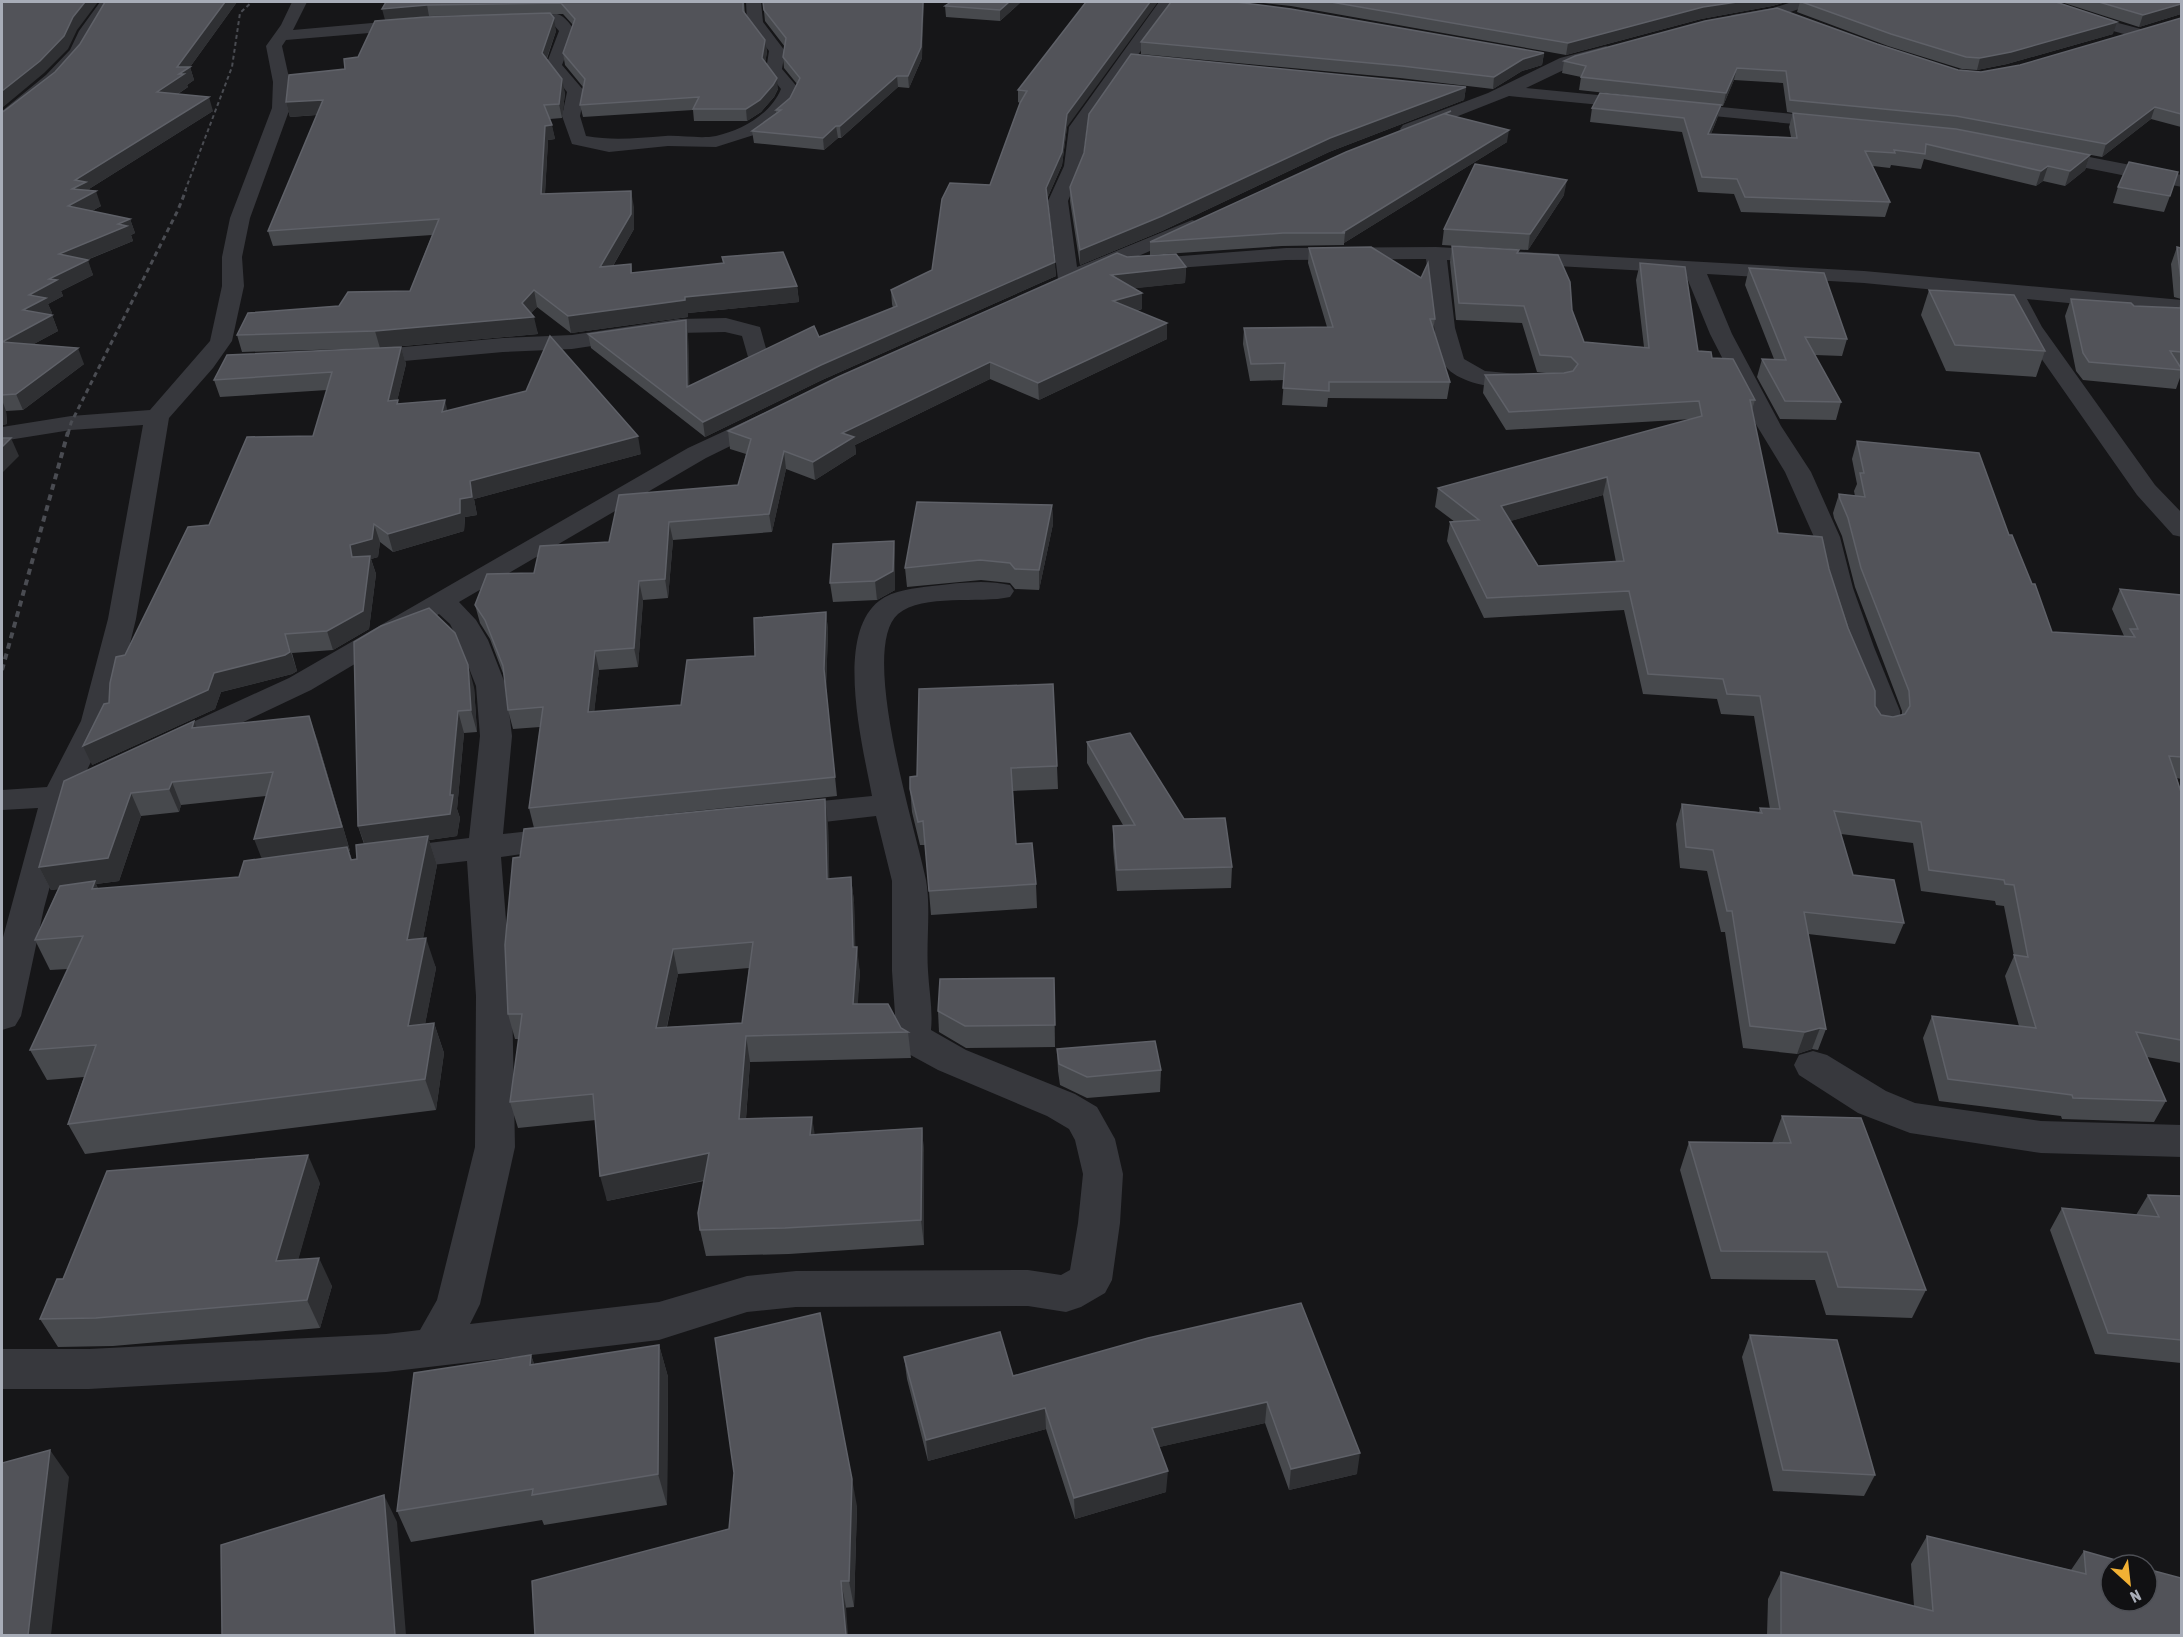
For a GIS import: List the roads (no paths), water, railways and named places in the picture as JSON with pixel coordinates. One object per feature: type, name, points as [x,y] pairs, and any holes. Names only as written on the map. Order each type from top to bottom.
[{"type":"street","points":[[2,119],[52,79],[76,52],[107,2]]},
{"type":"street","points":[[2,1016],[27,908],[58,796],[96,721],[99,710],[122,619],[157,417],[217,362],[233,286],[232,257],[240,218],[284,101],[284,85],[274,46],[299,2]]},
{"type":"street","points":[[497,20],[561,14],[567,31],[554,65],[576,92],[571,116],[578,140],[609,146],[668,141],[716,142],[754,129],[783,105],[790,89],[774,70],[777,51],[755,22],[753,2]]},
{"type":"street","points":[[1166,2],[1078,127],[1073,165],[1058,201],[1060,227],[1058,284],[1212,217]]},
{"type":"street","points":[[2042,2],[2090,20],[2181,45]]},
{"type":"street","points":[[1713,24],[1793,11]]},
{"type":"street","points":[[281,36],[429,23]]},
{"type":"street","points":[[2107,42],[2171,24]]},
{"type":"street","points":[[1389,137],[1499,94],[1566,62],[1623,46]]},
{"type":"street","points":[[1543,58],[1566,62]]},
{"type":"street","points":[[1125,60],[1148,62]]},
{"type":"street","points":[[1462,92],[1851,125]]},
{"type":"street","points":[[2029,151],[2181,181]]},
{"type":"street","points":[[1093,268],[1229,256],[1370,251],[1436,253],[1864,278],[2181,307]]},
{"type":"street","points":[[1436,253],[1448,347],[1455,363],[1470,374],[1481,377],[1550,381]]},
{"type":"street","points":[[1693,267],[1721,334],[1769,426],[1798,472],[1827,537],[1842,598],[1885,711],[1885,726]]},
{"type":"street","points":[[2012,290],[2031,328],[2146,490],[2181,529]]},
{"type":"street","points":[[334,359],[380,357],[503,345],[572,342],[678,326],[717,325],[752,332],[756,352]]},
{"type":"street","points":[[153,752],[300,684],[697,453],[790,407]]},
{"type":"street","points":[[2,434],[71,423],[157,417]]},
{"type":"street","points":[[2,1369],[88,1370],[386,1353],[659,1321],[747,1294],[796,1289],[1028,1288],[1065,1294],[1090,1280],[1099,1222],[1103,1174],[1095,1139],[1083,1118],[1061,1105],[952,1060],[918,1042],[912,1030],[914,1014],[910,971],[909,881],[871,711],[870,658],[876,621],[890,606],[913,597],[957,591],[1000,591]]},
{"type":"street","points":[[433,1348],[458,1304],[495,1147],[494,996],[485,846],[496,735],[491,687],[462,620],[441,601]]},
{"type":"street","points":[[2,800],[58,796],[121,767]]},
{"type":"street","points":[[745,820],[890,804]]},
{"type":"street","points":[[356,863],[485,846],[598,835]]},
{"type":"street","points":[[27,908],[61,904]]},
{"type":"street","points":[[1813,1065],[1872,1102],[1910,1118],[2041,1137],[2181,1141]]},
{"type":"railway","points":[[185,191],[232,67],[240,13],[252,2]]},
{"type":"railway","points":[[68,434],[71,423],[186,190]]},
{"type":"railway","points":[[2,670],[68,432]]}]
